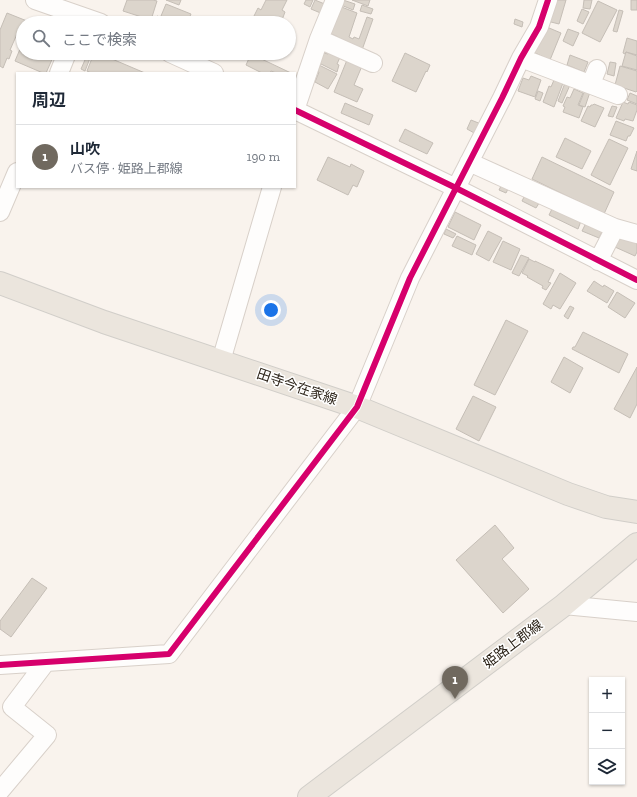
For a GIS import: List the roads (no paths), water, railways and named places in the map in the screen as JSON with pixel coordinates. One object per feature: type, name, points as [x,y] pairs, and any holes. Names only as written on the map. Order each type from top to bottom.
[{"type":"main road","name":"田寺今在家線","points":[[0,283],[104,322],[357,407],[568,494],[606,507],[637,512]]},
{"type":"main road","name":"姫路上郡線","points":[[309,797],[564,605],[637,544]]},
{"type":"street","points":[[35,0],[78,12]]},
{"type":"street","points":[[296,107],[319,40],[335,0]]},
{"type":"street","points":[[0,665],[169,654],[357,407],[410,278],[470,162],[521,58],[539,27],[548,0]]},
{"type":"street","points":[[319,40],[373,63]]},
{"type":"street","points":[[521,58],[594,77],[618,94]]},
{"type":"street","points":[[59,72],[64,60]]},
{"type":"street","points":[[185,60],[212,72]]},
{"type":"street","points":[[296,110],[456,188],[637,280]]},
{"type":"street","points":[[470,162],[615,228],[637,234]]},
{"type":"street","points":[[0,212],[16,174]]},
{"type":"street","points":[[221,361],[272,188]]},
{"type":"street","points":[[598,261],[615,228]]},
{"type":"street","points":[[564,605],[637,612]]},
{"type":"street","points":[[0,791],[47,735],[12,707],[46,662]]},
{"type":"place","name":"山吹","points":[[455,699]]}]
